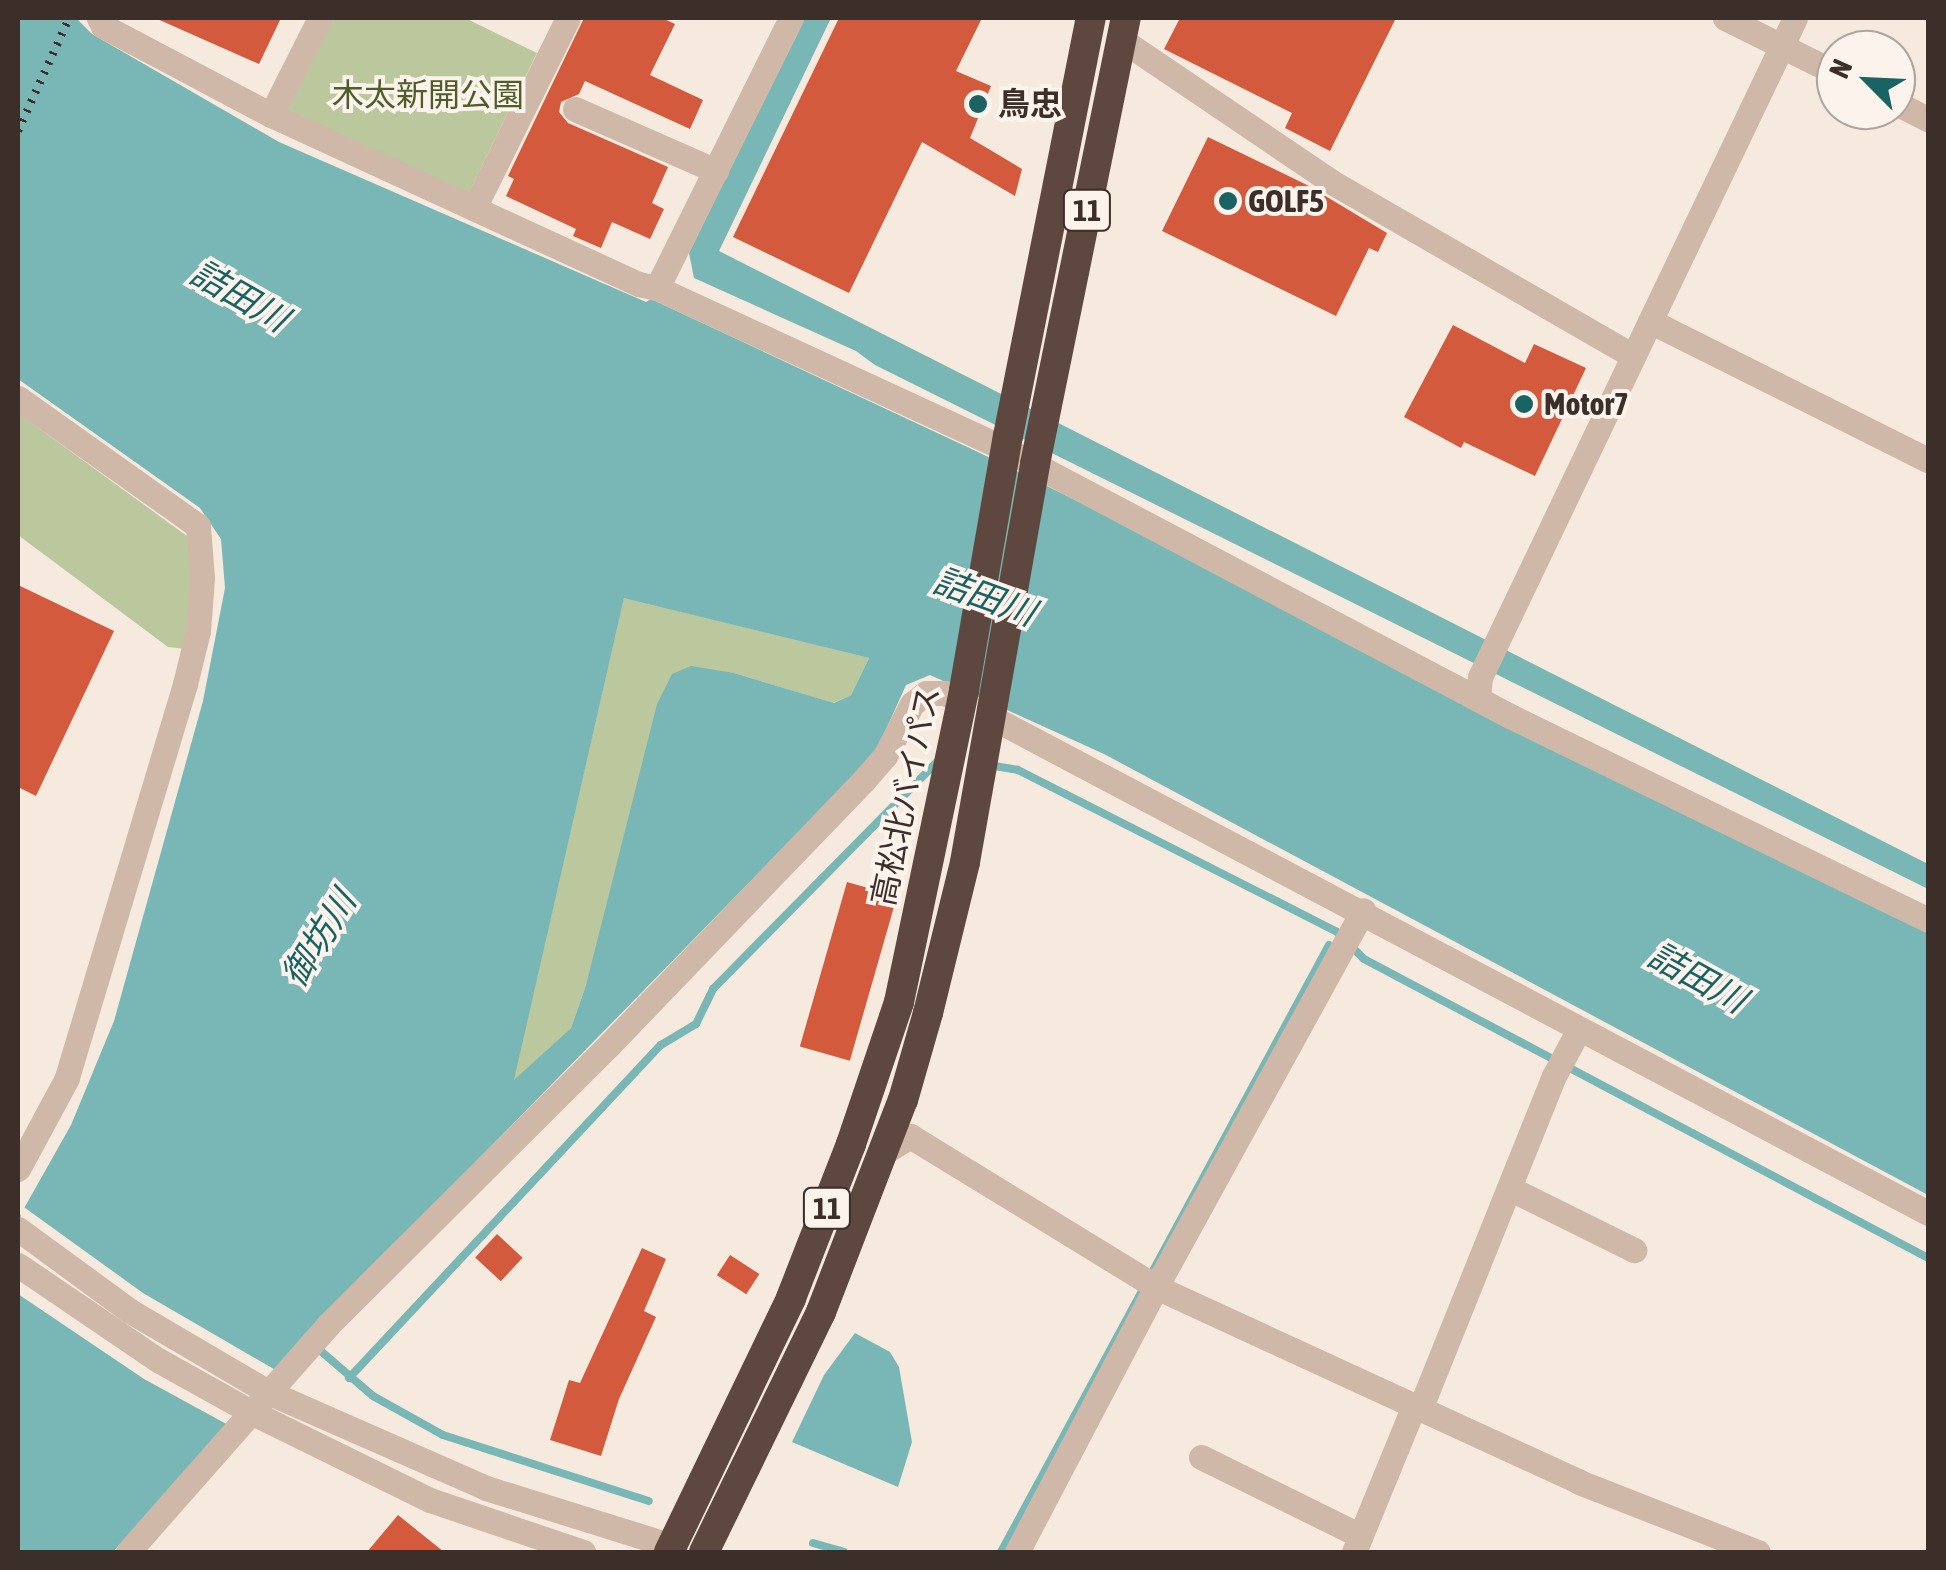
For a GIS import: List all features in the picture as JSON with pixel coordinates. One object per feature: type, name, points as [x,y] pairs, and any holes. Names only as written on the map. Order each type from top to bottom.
[{"type":"highway","name":"高松北バイパス","points":[[670,1549],[792,1298],[898,1002],[931,852],[1005,449],[1091,18]]},
{"type":"highway","name":"11","points":[[704,1552],[821,1312],[883,1154],[928,1014],[965,862],[994,715],[1035,464],[1124,29]]},
{"type":"street","points":[[99,18],[102,26],[271,116],[1005,449],[1928,920]]},
{"type":"street","points":[[271,116],[320,18]]},
{"type":"street","points":[[474,208],[568,18]]},
{"type":"street","points":[[657,288],[791,18]]},
{"type":"street","points":[[1724,18],[1816,63]]},
{"type":"street","points":[[1478,688],[1494,645],[1795,18]]},
{"type":"street","points":[[1124,29],[1330,182],[1633,356]]},
{"type":"street","points":[[576,110],[716,170]]},
{"type":"street","points":[[1650,321],[1928,460]]},
{"type":"street","points":[[18,398],[198,526],[202,578],[198,631],[185,684],[67,1078],[18,1169]]},
{"type":"street","points":[[128,1552],[328,1325],[610,1044],[864,780],[885,756],[912,704],[926,692],[961,699]]},
{"type":"street","points":[[994,715],[1574,1037],[1928,1213]]},
{"type":"street","points":[[1017,1552],[1156,1287],[1358,919]]},
{"type":"street","points":[[1201,1457],[1357,1544],[1554,1076],[1574,1037]]},
{"type":"street","points":[[883,1154],[910,1136],[1156,1287],[1580,1482],[1758,1552]]},
{"type":"street","points":[[1509,1188],[1634,1250]]},
{"type":"street","points":[[18,1229],[258,1401],[430,1500],[584,1552]]},
{"type":"street","points":[[18,1265],[158,1360],[486,1488],[670,1549]]},
{"type":"green space","name":"木太新開公園","points":[[334,18],[465,18],[537,53],[466,198],[286,114]]},
{"type":"green space","points":[[18,413],[191,539],[197,609],[186,649],[168,647],[18,535]]},
{"type":"green space","points":[[624,597],[869,658],[851,695],[833,703],[734,673],[586,985],[571,1028],[513,1082]]},
{"type":"water","points":[[18,18],[76,18],[92,34],[279,142],[646,302],[651,299],[978,452],[1478,699],[1928,932],[1928,1195],[1104,754],[930,675],[906,685],[875,754],[322,1319],[113,1552],[18,1552],[18,1219],[71,1125],[114,1021],[203,701],[225,588],[221,539],[200,508],[18,379]],"holes":[[[624,598],[869,658],[851,695],[834,703],[734,673],[691,666],[672,674],[657,704],[586,985],[571,1028],[514,1080]]]},
{"type":"water","points":[[804,18],[831,18],[719,251],[1928,864],[1928,889],[875,365],[856,351],[694,278],[689,253]]},
{"type":"water","points":[[855,1333],[890,1352],[899,1367],[912,1442],[898,1487],[792,1442],[824,1375]]},
{"type":"pier","points":[[21,1205],[143,1293],[279,1372],[230,1426],[144,1379],[18,1294]]},
{"type":"building","points":[[155,18],[281,18],[259,64]]},
{"type":"building","points":[[584,18],[662,18],[675,24],[650,75],[703,100],[690,129],[585,81],[579,94],[561,102],[559,112],[568,123],[668,167],[652,203],[664,209],[650,239],[612,222],[601,248],[573,236],[576,229],[506,196],[514,179],[508,176]]},
{"type":"building","points":[[839,18],[982,18],[956,71],[991,86],[970,138],[1022,169],[1015,196],[922,142],[849,293],[733,237]]},
{"type":"building","points":[[1180,18],[1396,18],[1330,151],[1285,128],[1292,113],[1164,49]]},
{"type":"building","points":[[1208,137],[1307,185],[1387,233],[1378,252],[1369,248],[1336,316],[1162,231]]},
{"type":"building","points":[[1453,325],[1525,363],[1534,344],[1586,368],[1535,476],[1464,442],[1461,448],[1404,417]]},
{"type":"building","points":[[18,585],[114,631],[36,796],[18,787]]},
{"type":"building","points":[[847,882],[897,896],[850,1061],[800,1046]]},
{"type":"building","points":[[497,1234],[523,1258],[501,1281],[475,1257]]},
{"type":"building","points":[[642,1248],[666,1259],[644,1311],[656,1317],[619,1399],[601,1456],[550,1440],[569,1380],[580,1383]]},
{"type":"building","points":[[730,1255],[759,1274],[746,1294],[717,1275]]},
{"type":"building","points":[[398,1515],[444,1552],[367,1552]]},
{"type":"waterway","points":[[349,1378],[661,1045],[696,1024],[713,989],[937,762]]},
{"type":"waterway","points":[[988,765],[1018,770],[1337,932],[1364,959],[1928,1258]]},
{"type":"waterway","points":[[1001,1552],[1329,945]]},
{"type":"waterway","points":[[315,1346],[373,1396],[443,1435],[649,1501]]},
{"type":"waterway","points":[[813,1543],[844,1552]]},
{"type":"railway","points":[[18,131],[69,18]]},
{"type":"place","name":"鳥忠","points":[[978,104]]},
{"type":"place","name":"GOLF5","points":[[1228,201]]},
{"type":"place","name":"Motor7","points":[[1524,404]]},
{"type":"water label","name":"詰田川","points":[[240,295]]},
{"type":"water label","name":"詰田川","points":[[985,596]]},
{"type":"water label","name":"御坊川","points":[[318,938]]},
{"type":"water label","name":"詰田川","points":[[1698,977]]}]
